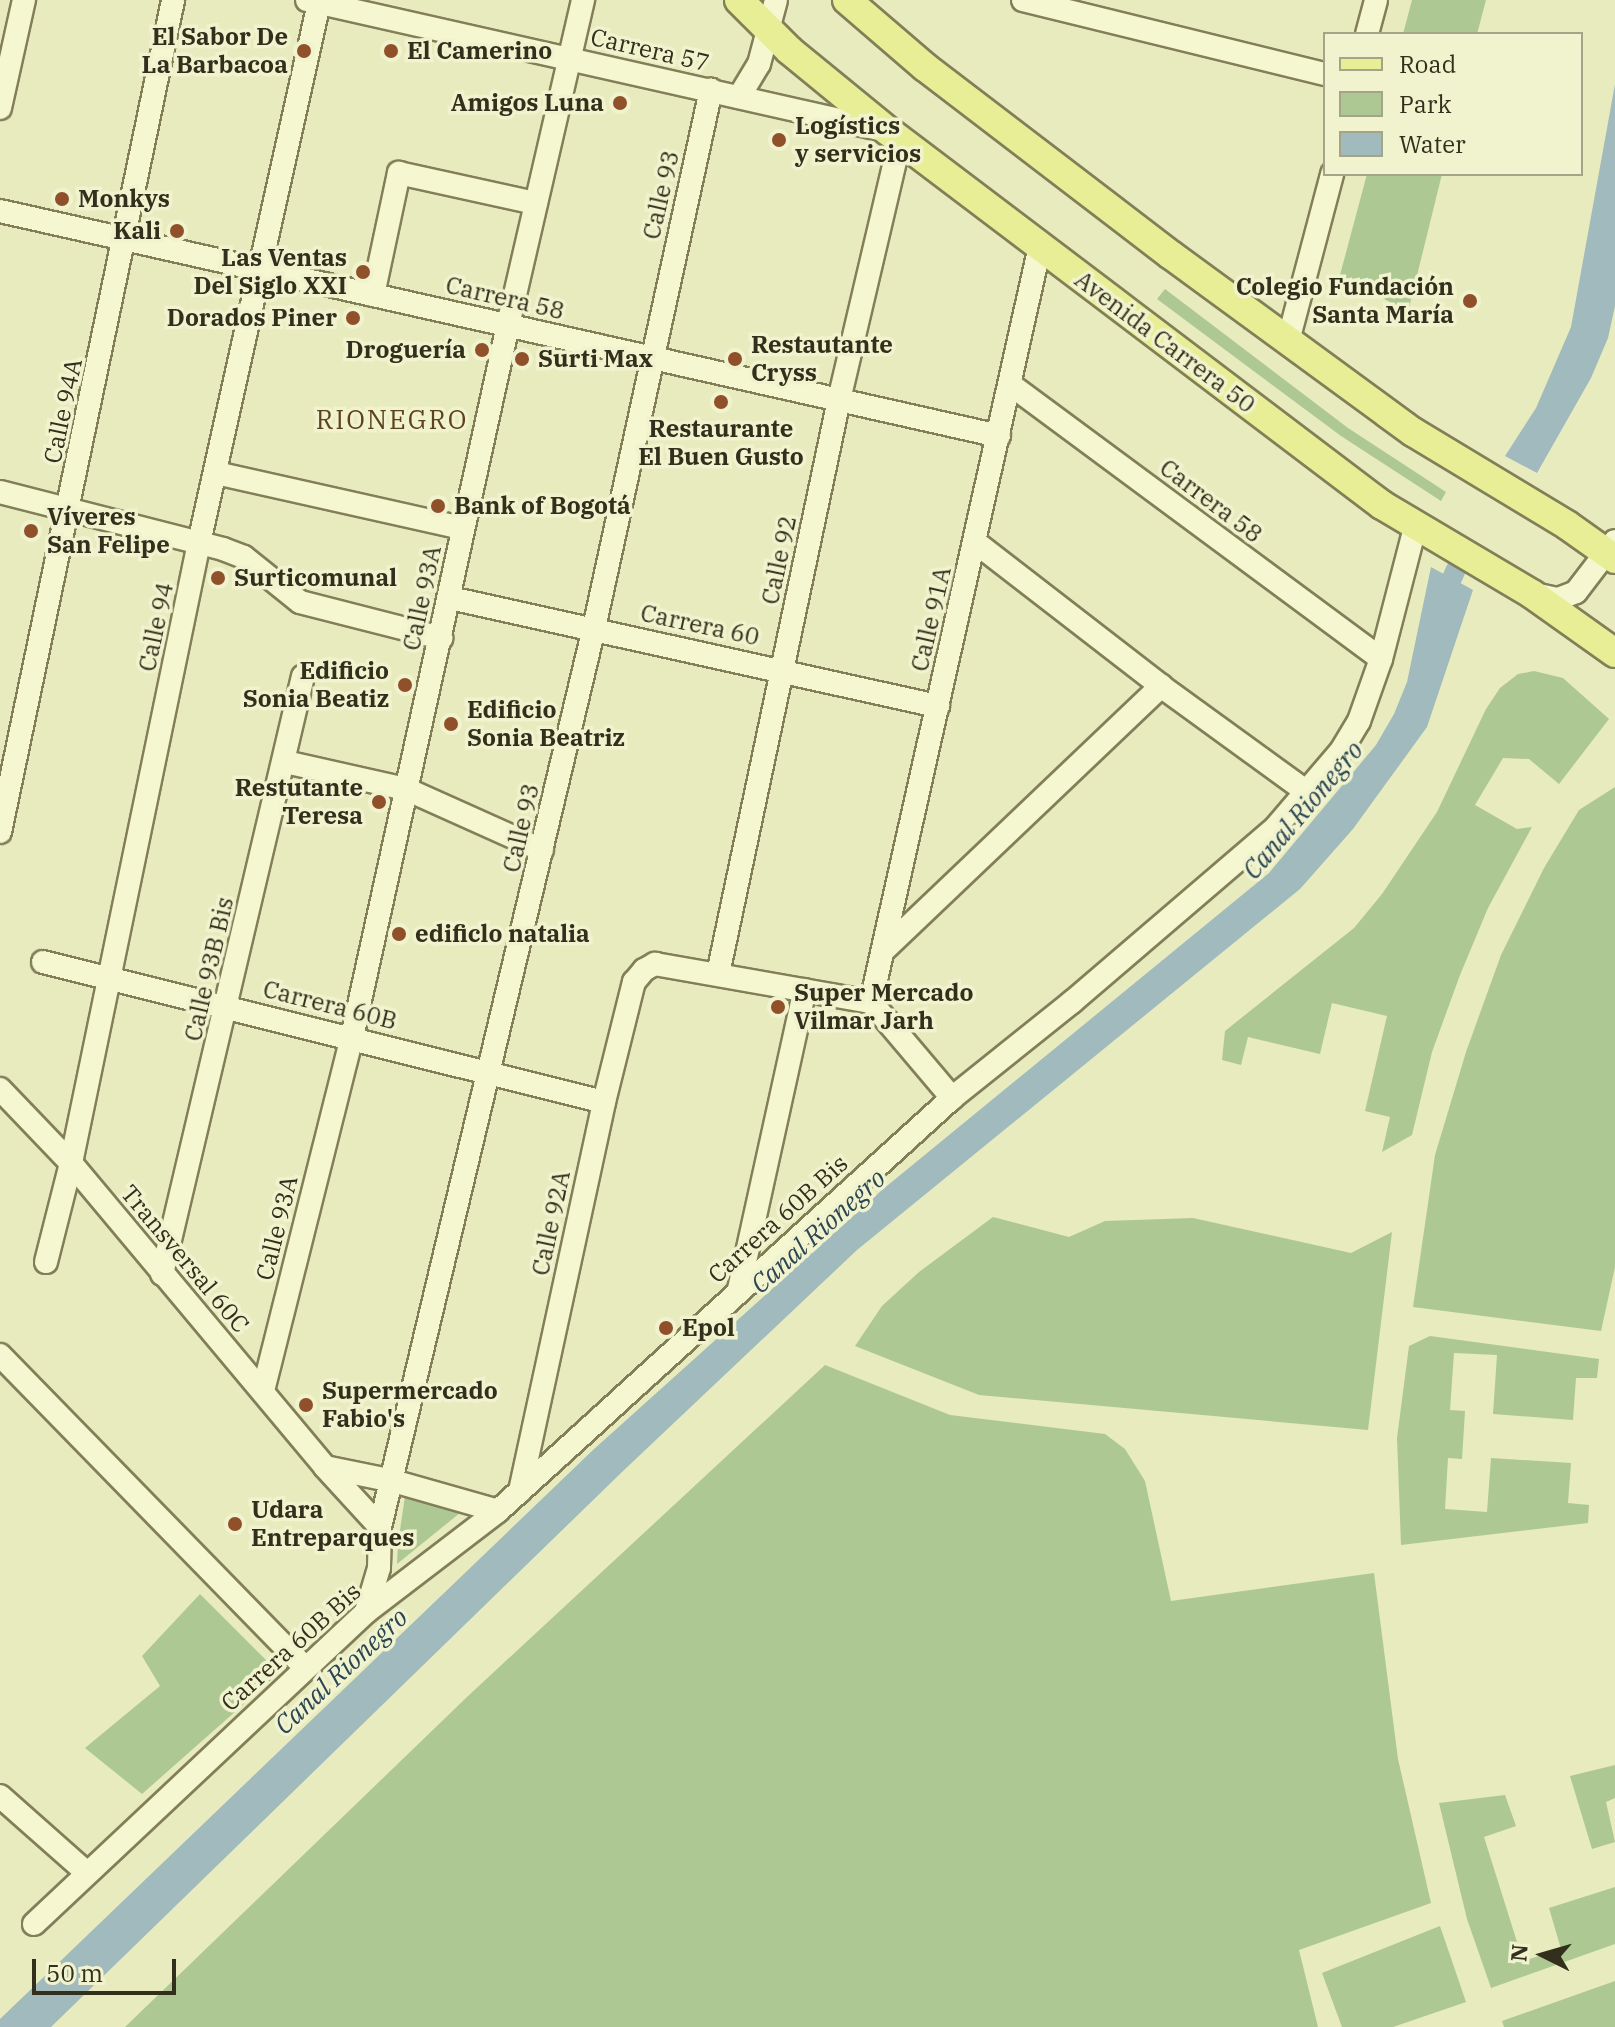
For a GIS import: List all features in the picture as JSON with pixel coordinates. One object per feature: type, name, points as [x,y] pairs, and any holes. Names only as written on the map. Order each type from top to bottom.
[{"type":"main road","name":"Avenida Carrera 50","points":[[739,0],[892,144],[1040,246],[1415,528],[1532,594],[1615,653]]},
{"type":"main road","points":[[847,0],[925,67],[1288,341],[1436,448],[1612,551]]},
{"type":"street","points":[[0,108],[4,70],[24,0]]},
{"type":"street","name":"Calle 94A","points":[[0,832],[173,0]]},
{"type":"street","name":"Calle 93A","points":[[263,1391],[352,1037],[508,325],[583,0]]},
{"type":"street","points":[[739,97],[759,64],[776,0]]},
{"type":"street","points":[[1023,0],[1323,74]]},
{"type":"street","points":[[1368,32],[1376,0]]},
{"type":"street","name":"Carrera 57","points":[[313,1],[711,90],[892,144]]},
{"type":"street","name":"Calle 94","points":[[46,1262],[71,1163],[111,976],[199,543],[260,269],[313,1]]},
{"type":"street","name":"Calle 93","points":[[380,1527],[594,628],[711,90]]},
{"type":"street","name":"Calle 92","points":[[718,974],[892,144]]},
{"type":"street","points":[[373,295],[399,173],[536,203]]},
{"type":"street","points":[[1288,341],[1331,176]]},
{"type":"street","name":"Carrera 58","points":[[0,211],[999,436]]},
{"type":"street","name":"Calle 91A","points":[[871,1002],[1040,246]]},
{"type":"street","name":"Carrera 58","points":[[1011,385],[1381,659]]},
{"type":"street","points":[[216,473],[463,528]]},
{"type":"street","points":[[0,492],[244,557],[285,591],[318,609],[441,638]]},
{"type":"street","name":"Carrera 60B Bis","points":[[34,1924],[366,1612],[498,1511],[952,1098],[1167,922],[1276,827],[1341,751],[1359,721],[1381,659],[1415,528]]},
{"type":"street","points":[[975,542],[1161,686],[1307,792]]},
{"type":"street","points":[[1532,594],[1568,597],[1612,551]]},
{"type":"street","name":"Carrera 60","points":[[450,598],[938,706]]},
{"type":"street","name":"Calle 93B Bis","points":[[162,1274],[228,1006],[303,676]]},
{"type":"street","points":[[884,950],[1161,686]]},
{"type":"street","points":[[285,762],[406,789],[542,850]]},
{"type":"street","name":"Carrera 60B","points":[[43,962],[111,976],[604,1102]]},
{"type":"street","name":"Calle 92A","points":[[520,1491],[604,1102],[634,982],[644,970],[655,964],[718,974]]},
{"type":"street","points":[[718,974],[871,1002],[952,1098]]},
{"type":"street","points":[[739,1289],[805,990]]},
{"type":"street","name":"Transversal 60C","points":[[1,1093],[71,1163],[325,1467],[380,1527]]},
{"type":"street","points":[[0,1355],[305,1667]]},
{"type":"street","points":[[325,1467],[393,1481],[498,1511]]},
{"type":"street","points":[[366,1612],[379,1568],[380,1527]]},
{"type":"street","points":[[0,1796],[87,1873]]},
{"type":"green space","points":[[1412,0],[1486,0],[1478,32],[1404,32]]},
{"type":"green space","points":[[1366,176],[1442,176],[1408,312],[1340,275]]},
{"type":"green space","points":[[1165,289],[1348,428],[1446,492],[1441,501],[1341,436],[1157,299]]},
{"type":"green space","points":[[1534,671],[1563,678],[1609,719],[1559,784],[1529,759],[1503,758],[1475,805],[1517,829],[1532,827],[1488,908],[1460,975],[1432,1052],[1412,1135],[1382,1152],[1390,1117],[1365,1111],[1387,1016],[1332,1003],[1320,1054],[1248,1037],[1241,1065],[1222,1060],[1225,1031],[1354,928],[1382,894],[1437,812],[1486,709],[1500,688],[1518,674]]},
{"type":"green space","points":[[1615,787],[1615,1267],[1601,1331],[1413,1307],[1435,1155],[1466,1052],[1501,955],[1544,868],[1579,810]]},
{"type":"green space","points":[[993,1217],[1069,1237],[1105,1221],[1193,1218],[1351,1253],[1392,1232],[1368,1430],[979,1395],[855,1346],[882,1306],[919,1272]]},
{"type":"green space","points":[[1430,1336],[1599,1359],[1597,1378],[1576,1378],[1573,1420],[1493,1414],[1497,1355],[1454,1353],[1450,1410],[1465,1411],[1462,1459],[1448,1458],[1445,1509],[1487,1512],[1491,1458],[1571,1463],[1568,1503],[1589,1505],[1588,1523],[1401,1545],[1397,1438],[1409,1346]]},
{"type":"green space","points":[[825,1365],[950,1415],[1105,1434],[1125,1449],[1145,1481],[1171,1601],[1374,1573],[1398,1759],[1431,1903],[1299,1950],[1318,2027],[125,2027],[467,1697]]},
{"type":"green space","points":[[405,1496],[466,1508],[397,1564],[398,1544]]},
{"type":"green space","points":[[200,1594],[279,1673],[142,1794],[85,1748],[160,1686],[142,1656]]},
{"type":"green space","points":[[1615,1765],[1615,1798],[1606,1802],[1615,1842],[1592,1849],[1570,1776]]},
{"type":"green space","points":[[1505,1795],[1516,1826],[1484,1837],[1523,1961],[1561,1949],[1549,1908],[1615,1887],[1615,1944],[1491,1988],[1467,1919],[1439,1803]]},
{"type":"green space","points":[[1440,1926],[1466,2002],[1393,2027],[1342,2027],[1322,1973]]},
{"type":"green space","points":[[1615,1981],[1615,2027],[1504,2027],[1502,2021]]},
{"type":"water","points":[[1615,84],[1615,306],[1608,338],[1591,378],[1537,473],[1505,456],[1536,408],[1571,327]]},
{"type":"water","points":[[1431,567],[1473,590],[1427,727],[1353,829],[1300,889],[857,1250],[622,1472],[51,2027],[0,2027],[0,2019],[593,1450],[882,1190],[1269,873],[1376,745],[1394,714],[1407,682]]},
{"type":"waterway","name":"Canal Rionegro","points":[[1441,603],[1456,570]]},
{"type":"place","name":"El Sabor De La Barbacoa","points":[[304,51]]},
{"type":"place","name":"El Camerino","points":[[391,51]]},
{"type":"place","name":"Amigos Luna","points":[[620,103]]},
{"type":"place","name":"Logístics y servicios","points":[[779,140]]},
{"type":"place","name":"Monkys","points":[[62,199]]},
{"type":"place","name":"Kali","points":[[177,231]]},
{"type":"place","name":"Las Ventas Del Siglo XXI","points":[[363,272]]},
{"type":"place","name":"Colegio Fundación Santa María","points":[[1470,301]]},
{"type":"place","name":"Dorados Piner","points":[[353,318]]},
{"type":"place","name":"Droguería","points":[[482,350]]},
{"type":"place","name":"Surti Max","points":[[522,359]]},
{"type":"place","name":"Restautante Cryss","points":[[735,359]]},
{"type":"place","name":"Restaurante El Buen Gusto","points":[[721,402]]},
{"type":"place","name":"Bank of Bogotá","points":[[438,506]]},
{"type":"place","name":"Víveres San Felipe","points":[[31,531]]},
{"type":"place","name":"Surticomunal","points":[[218,578]]},
{"type":"place","name":"Edificio Sonia Beatiz","points":[[405,685]]},
{"type":"place","name":"Edificio Sonia Beatriz","points":[[451,724]]},
{"type":"place","name":"Restutante Teresa","points":[[379,802]]},
{"type":"place","name":"edificlo natalia","points":[[399,934]]},
{"type":"place","name":"Super Mercado Vilmar Jarh","points":[[778,1007]]},
{"type":"place","name":"Epol","points":[[666,1328]]},
{"type":"place","name":"Supermercado Fabio's","points":[[306,1405]]},
{"type":"place","name":"Udara Entreparques","points":[[235,1524]]},
{"type":"district","name":"RIONEGRO","points":[[392,420]]}]
